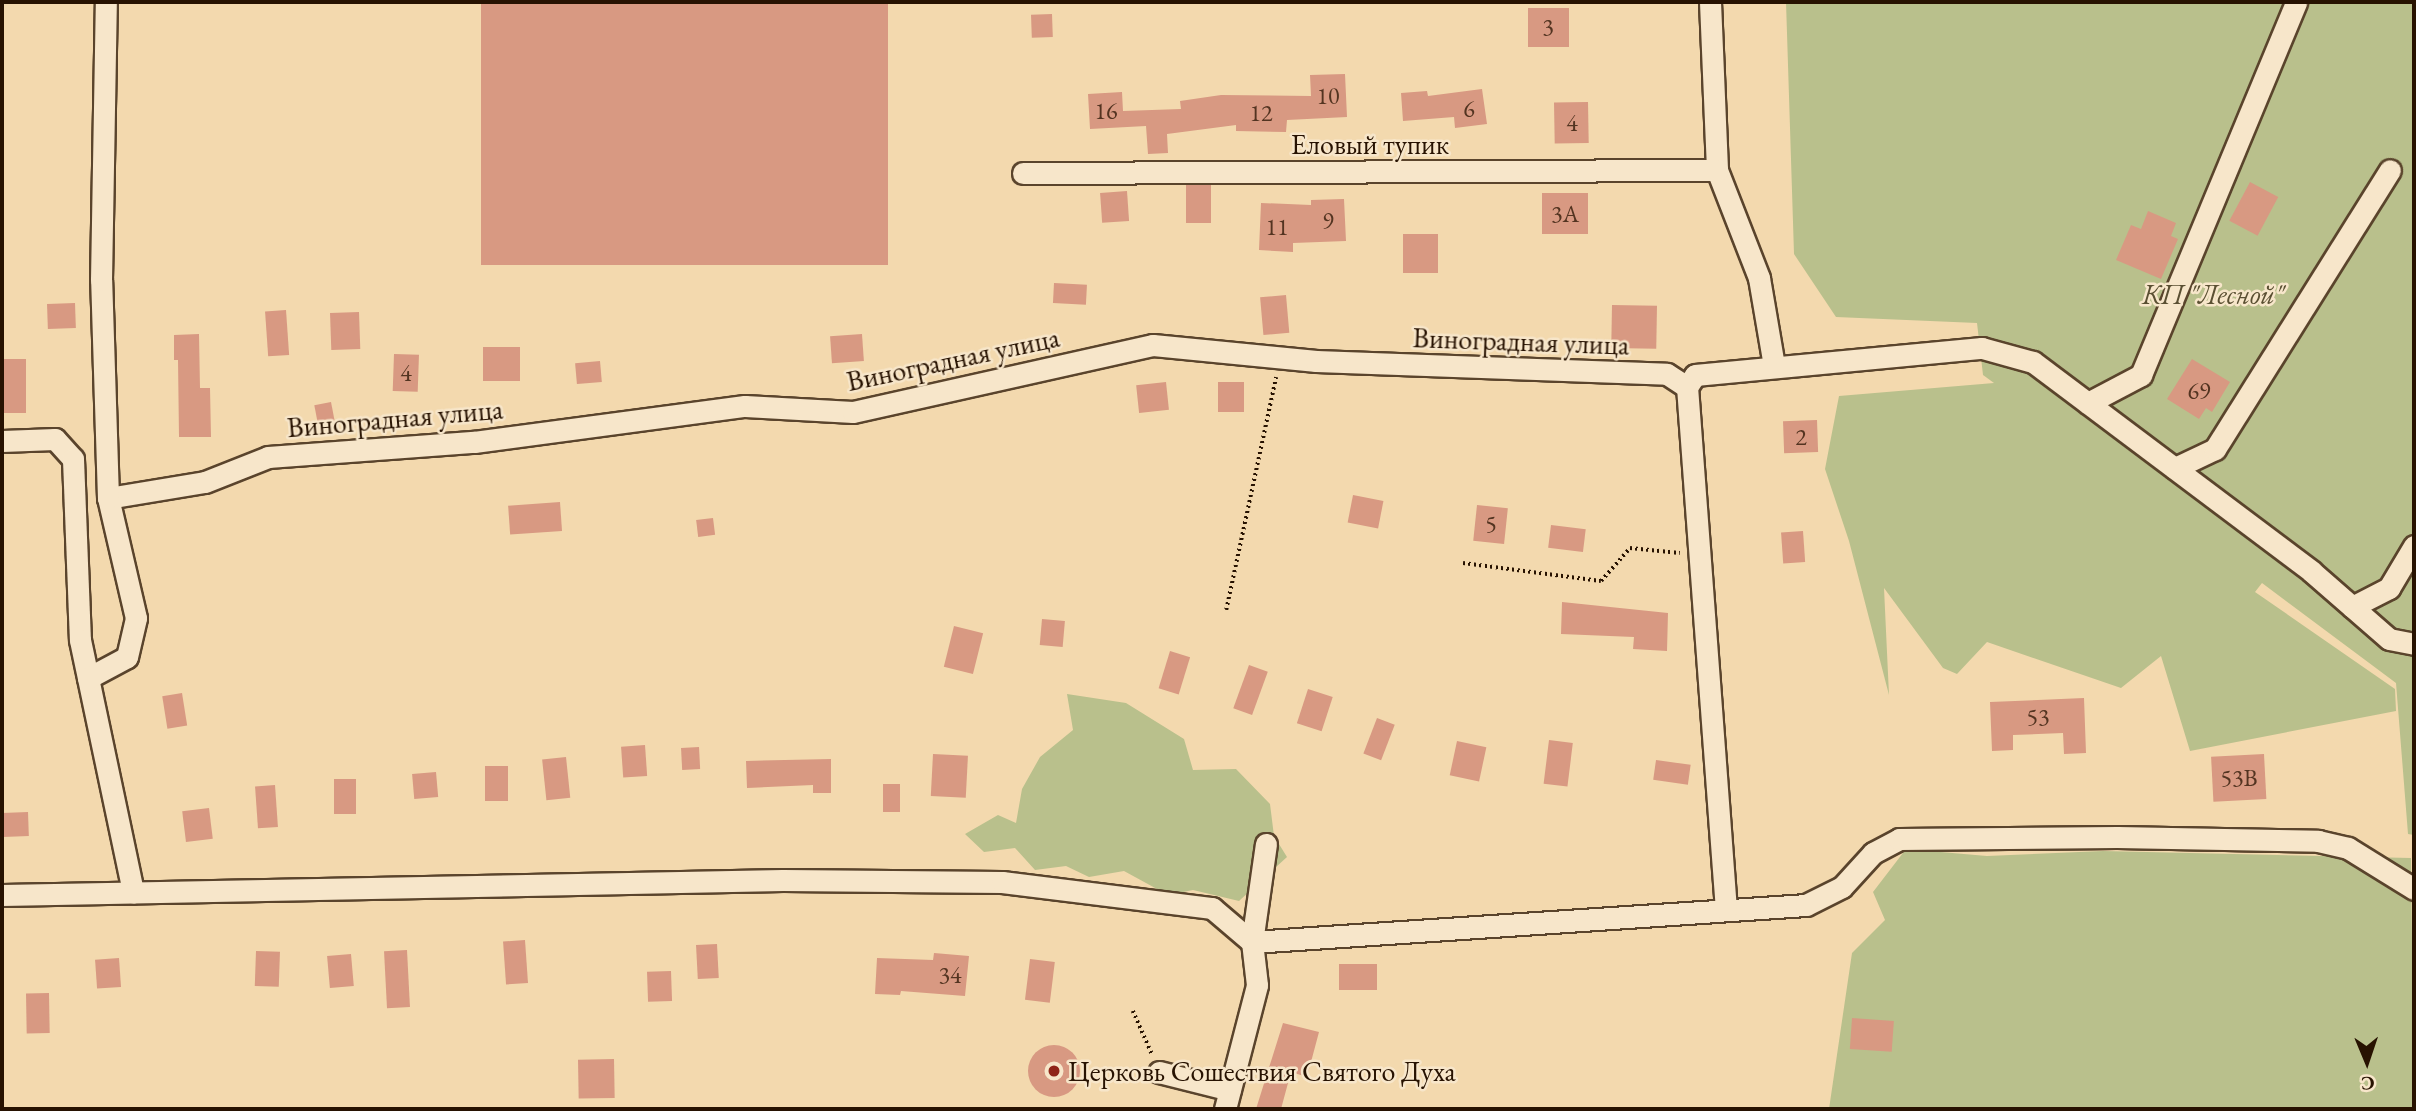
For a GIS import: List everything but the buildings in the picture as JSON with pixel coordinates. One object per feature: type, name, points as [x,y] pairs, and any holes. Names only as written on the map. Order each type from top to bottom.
[{"type":"street","points":[[88,678],[127,657],[136,618],[108,498],[101,280],[106,2]]},
{"type":"street","points":[[1710,2],[1717,170],[1759,278],[1774,366]]},
{"type":"street","points":[[2088,403],[2141,374],[2296,2]]},
{"type":"street","name":"Еловый тупик","points":[[1023,173],[1717,170]]},
{"type":"street","points":[[2175,468],[2215,449],[2390,170]]},
{"type":"street","name":"Виноградная улица","points":[[108,498],[205,482],[268,457],[474,442],[745,405],[853,412],[1153,345],[1281,355],[1316,361],[1667,374],[1687,387]]},
{"type":"street","points":[[1726,911],[1687,387],[1695,375],[1982,348],[2033,362],[2175,468],[2389,639],[2414,644]]},
{"type":"street","points":[[2,441],[55,439],[73,458],[80,640],[133,892]]},
{"type":"street","points":[[2352,607],[2389,588],[2414,546]]},
{"type":"street","points":[[2,895],[783,880],[1002,882],[1212,908],[1252,942],[1806,905],[1824,899],[1879,848],[1899,839],[2318,841],[2348,848],[2414,888]]},
{"type":"street","points":[[1159,1072],[1227,1099],[1257,985],[1252,942],[1266,844]]},
{"type":"path","points":[[1226,610],[1281,355]]},
{"type":"path","points":[[1464,563],[1601,581],[1630,548],[1699,555]]},
{"type":"path","points":[[1133,1011],[1159,1072]]},
{"type":"green space","name":"КП \"Лесной\"","points":[[1786,2],[2414,2],[2414,835],[2408,834],[2396,683],[2262,583],[2255,592],[2395,689],[2396,711],[2190,751],[2161,656],[2121,688],[1987,642],[1957,674],[1943,668],[1884,588],[1889,695],[1849,541],[1825,469],[1839,396],[1994,383],[1983,375],[1977,323],[1836,317],[1794,254]]},
{"type":"green space","points":[[1067,694],[1126,703],[1184,739],[1193,770],[1236,769],[1270,804],[1274,836],[1287,857],[1239,901],[1193,890],[1168,895],[1124,871],[1089,877],[1066,866],[1035,870],[1015,848],[984,852],[965,834],[998,815],[1016,823],[1022,789],[1040,757],[1073,730]]},
{"type":"green space","points":[[1906,849],[1987,856],[2103,851],[2411,858],[2414,1109],[1829,1109],[1852,953],[1885,920],[1873,892]]},
{"type":"place","name":"Церковь Сошествия Святого Духа","points":[[1054,1071]]}]
